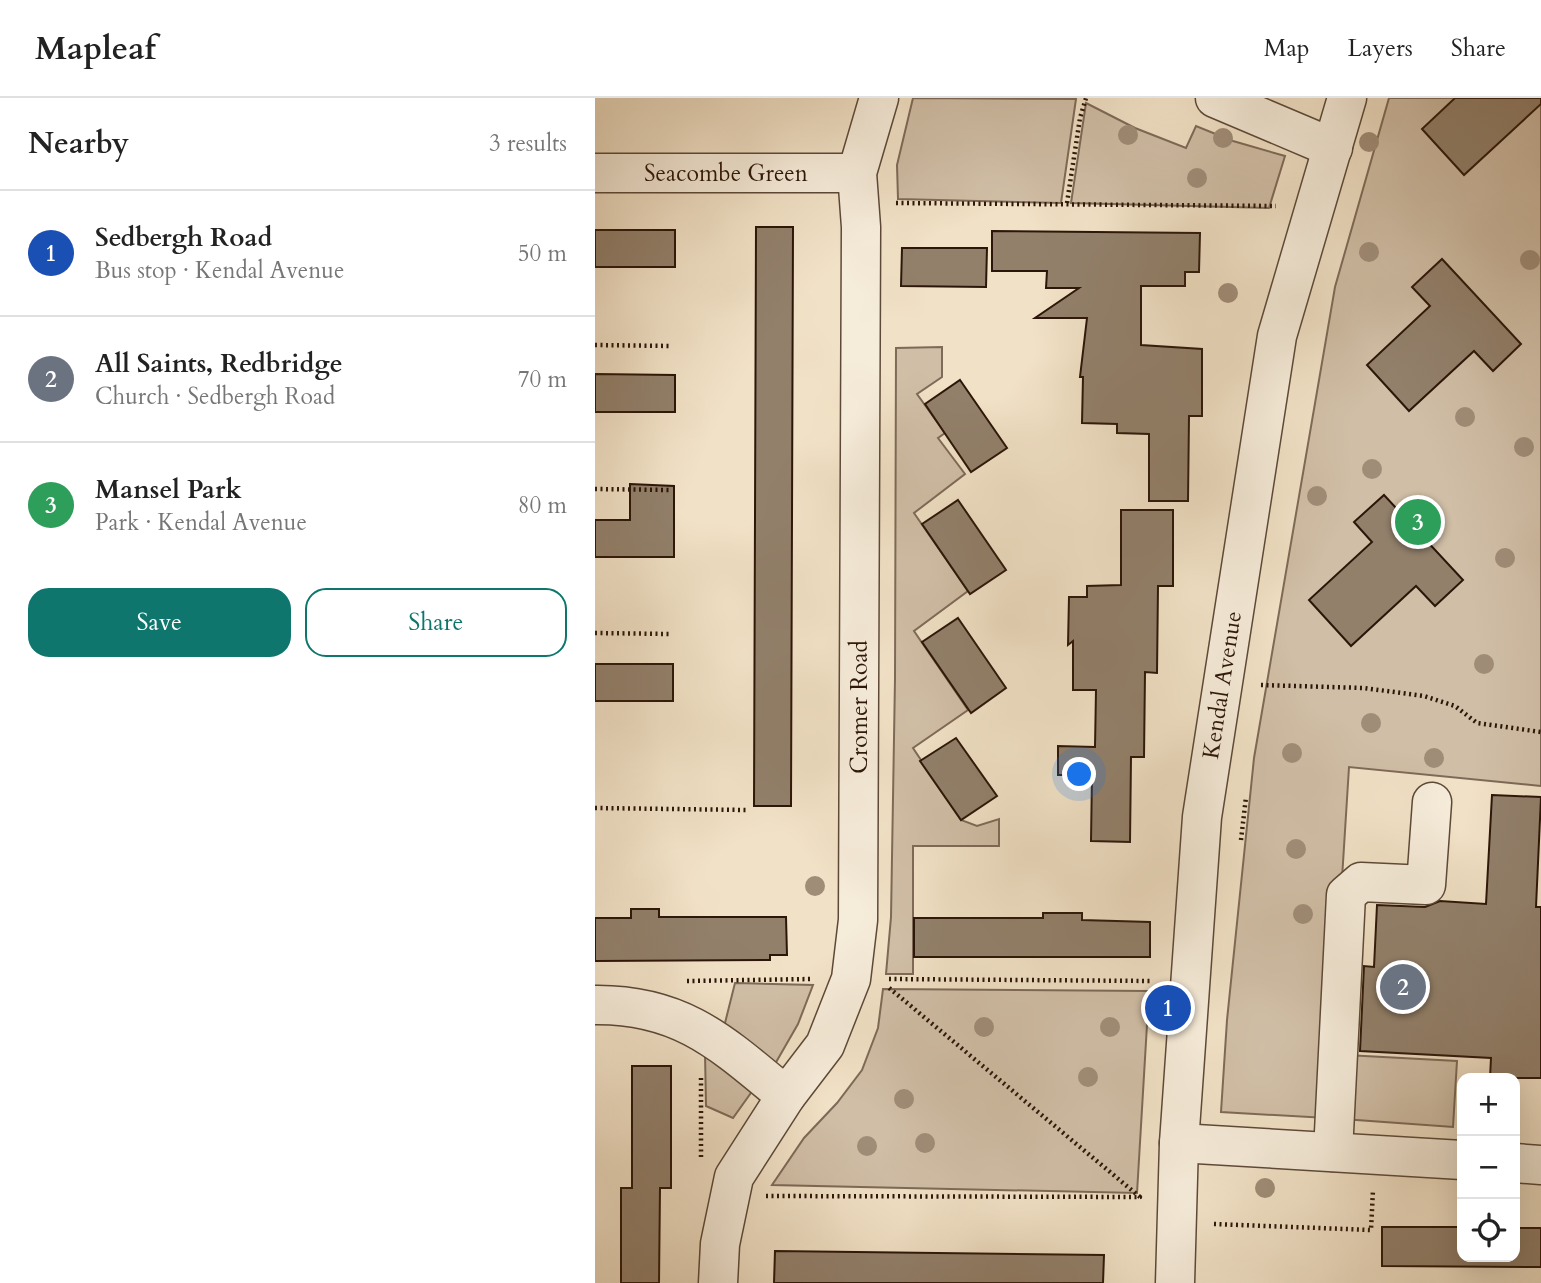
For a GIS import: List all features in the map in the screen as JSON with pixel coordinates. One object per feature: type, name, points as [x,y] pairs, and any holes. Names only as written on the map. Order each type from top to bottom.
[{"type":"street","name":"Cromer Road","points":[[718,1283],[720,1244],[734,1177],[786,1096],[825,1045],[851,979],[858,920],[858,188],[879,98]]},
{"type":"street","points":[[1215,98],[1333,148]]},
{"type":"street","name":"Kendal Avenue","points":[[1175,1283],[1179,1143],[1204,803],[1277,336],[1347,98]]},
{"type":"street","name":"Seacombe Green","points":[[595,173],[858,188]]},
{"type":"street","points":[[1333,1152],[1346,895],[1361,882],[1426,885],[1432,802]]},
{"type":"street","points":[[595,1005],[626,1004],[675,1016],[715,1038],[786,1096]]},
{"type":"street","points":[[1179,1143],[1457,1160]]},
{"type":"street","points":[[1520,1163],[1541,1165]]},
{"type":"path","points":[[1067,203],[1080,118],[1086,98]]},
{"type":"path","points":[[858,188],[1067,203],[1277,206]]},
{"type":"path","points":[[595,345],[672,346]]},
{"type":"path","points":[[595,489],[669,490]]},
{"type":"path","points":[[595,633],[669,634]]},
{"type":"path","points":[[1259,698],[1263,672]]},
{"type":"path","points":[[1261,685],[1364,688],[1424,696],[1455,706],[1477,723],[1541,732]]},
{"type":"path","points":[[1240,852],[1248,786]]},
{"type":"path","points":[[595,808],[747,810]]},
{"type":"path","points":[[685,981],[821,979]]},
{"type":"path","points":[[730,1195],[1140,1197],[878,979],[1154,981]]},
{"type":"path","points":[[701,1158],[702,1061]]},
{"type":"path","points":[[1209,1224],[1371,1230],[1375,1155]]},
{"type":"shaded area","points":[[913,98],[1076,99],[1061,203],[898,199],[897,165]]},
{"type":"shaded area","points":[[1389,98],[1541,98],[1541,786],[1349,767],[1327,1118],[1221,1112],[1227,1020],[1254,758],[1335,287]]},
{"type":"shaded area","points":[[1086,103],[1135,128],[1186,148],[1196,126],[1233,141],[1285,156],[1269,208],[1071,203]]},
{"type":"shaded area","points":[[942,347],[942,377],[917,394],[945,433],[938,438],[965,474],[914,513],[968,591],[914,631],[968,710],[913,748],[961,820],[977,826],[999,819],[999,846],[913,846],[913,974],[886,974],[891,917],[895,679],[896,348]]},
{"type":"shaded area","points":[[735,983],[813,985],[798,1024],[775,1064],[724,1027]]},
{"type":"shaded area","points":[[883,989],[1149,991],[1137,1193],[772,1185],[804,1138],[837,1103],[862,1070],[878,1028]]},
{"type":"shaded area","points":[[705,1053],[753,1090],[733,1118],[706,1106]]},
{"type":"shaded area","points":[[1346,1055],[1457,1061],[1453,1127],[1343,1119]]},
{"type":"building","points":[[1455,98],[1541,98],[1541,104],[1464,175],[1422,129]]},
{"type":"building","points":[[756,227],[793,227],[791,806],[754,806]]},
{"type":"building","points":[[595,230],[675,230],[675,267],[595,267]]},
{"type":"building","points":[[992,231],[1200,233],[1199,272],[1185,272],[1185,286],[1141,286],[1141,345],[1202,349],[1202,416],[1189,416],[1188,501],[1149,501],[1149,434],[1117,433],[1117,424],[1082,423],[1083,377],[1080,377],[1087,318],[1035,318],[1079,288],[1046,288],[1047,271],[992,271]]},
{"type":"building","points":[[902,248],[987,248],[986,287],[901,286]]},
{"type":"building","points":[[1442,259],[1521,344],[1493,371],[1474,351],[1409,411],[1367,365],[1430,306],[1412,287]]},
{"type":"building","points":[[595,374],[675,375],[675,412],[595,412]]},
{"type":"building","points":[[960,380],[1007,448],[971,472],[925,404]]},
{"type":"building","points":[[630,484],[674,486],[674,557],[595,557],[595,520],[630,520]]},
{"type":"building","points":[[1384,495],[1463,580],[1435,606],[1416,586],[1351,646],[1309,600],[1372,542],[1354,522]]},
{"type":"building","points":[[958,500],[1006,570],[970,594],[922,524]]},
{"type":"building","points":[[1121,510],[1173,510],[1173,586],[1158,586],[1157,673],[1145,672],[1144,757],[1131,757],[1130,842],[1091,841],[1092,775],[1058,775],[1058,746],[1095,747],[1096,690],[1073,690],[1073,641],[1068,645],[1069,597],[1087,597],[1087,586],[1121,585]]},
{"type":"building","points":[[958,618],[1006,688],[971,713],[922,642]]},
{"type":"building","points":[[595,664],[673,664],[673,701],[595,701]]},
{"type":"building","points":[[956,738],[997,796],[961,820],[920,761]]},
{"type":"building","points":[[1492,795],[1541,797],[1536,907],[1541,907],[1541,1078],[1520,1078],[1520,1073],[1490,1073],[1491,1058],[1360,1051],[1364,966],[1374,967],[1377,905],[1425,907],[1440,901],[1486,904]]},
{"type":"building","points":[[631,909],[659,909],[659,917],[786,917],[787,955],[770,955],[770,960],[595,961],[595,918],[631,918]]},
{"type":"building","points":[[1043,913],[1082,913],[1082,920],[1150,922],[1150,957],[914,957],[914,918],[1043,918]]},
{"type":"building","points":[[632,1066],[671,1066],[671,1188],[660,1188],[659,1283],[621,1283],[621,1188],[632,1188]]},
{"type":"building","points":[[1382,1227],[1457,1227],[1457,1262],[1520,1262],[1520,1228],[1541,1228],[1541,1267],[1382,1266]]},
{"type":"building","points":[[775,1251],[1104,1255],[1103,1283],[774,1283]]},
{"type":"place","name":"Mansel Park","points":[[1418,522]]},
{"type":"place","name":"All Saints, Redbridge","points":[[1403,987]]},
{"type":"place","name":"Sedbergh Road","points":[[1168,1008]]}]
